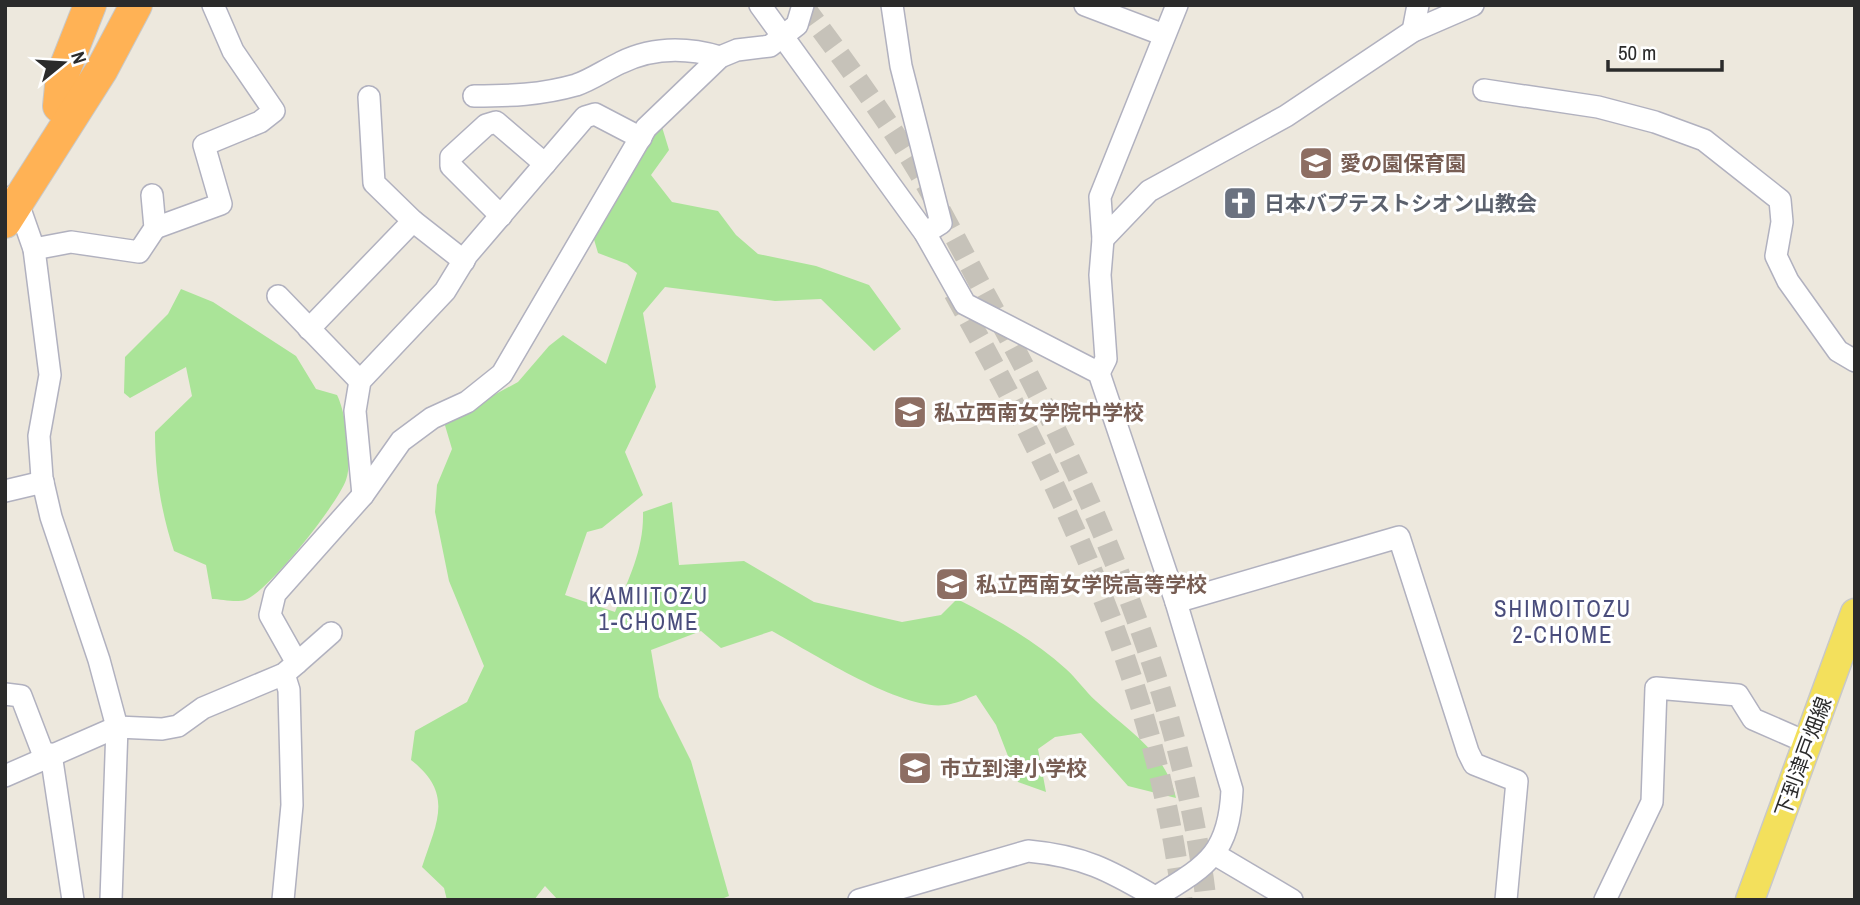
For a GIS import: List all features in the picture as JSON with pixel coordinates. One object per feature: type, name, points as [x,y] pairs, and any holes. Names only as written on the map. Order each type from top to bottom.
[{"type":"highway","points":[[59,106],[62,76],[90,5]]},
{"type":"highway","points":[[10,202],[59,106],[116,5]]},
{"type":"highway","points":[[10,202],[101,71],[136,5]]},
{"type":"main road","name":"下到津戸畑線","points":[[1750,900],[1854,619]]},
{"type":"street","points":[[34,249],[71,242],[139,252],[155,228],[221,204],[204,145],[260,122],[274,111],[233,51],[213,5]]},
{"type":"street","points":[[760,5],[925,233],[965,304],[1099,373],[1176,602],[1233,790],[1231,813],[1216,855],[1153,898],[1105,867],[1051,853],[1028,851],[859,900]]},
{"type":"street","points":[[283,900],[292,805],[290,668],[270,615],[275,594],[363,495],[401,441],[432,418],[467,402],[502,374],[646,128],[720,57],[737,50],[770,46],[797,25],[803,5]]},
{"type":"street","points":[[892,5],[901,66],[942,223],[925,233]]},
{"type":"street","points":[[1085,5],[1164,35]]},
{"type":"street","points":[[1099,373],[1106,359],[1100,275],[1103,239],[1100,197],[1177,5]]},
{"type":"street","points":[[1413,31],[1418,5]]},
{"type":"street","points":[[1103,239],[1149,191],[1286,116],[1413,31],[1473,5]]},
{"type":"street","points":[[474,96],[525,96],[579,84],[623,61],[671,48],[695,50],[720,57]]},
{"type":"street","points":[[1484,90],[1598,107],[1655,122],[1704,140],[1780,200],[1782,222],[1776,256],[1788,281],[1838,351],[1855,361]]},
{"type":"street","points":[[369,97],[374,183],[413,221],[464,261]]},
{"type":"street","points":[[363,495],[355,411],[360,381],[445,291],[464,261],[500,216],[585,117],[595,114],[641,138]]},
{"type":"street","points":[[500,216],[452,166],[451,157],[485,125],[496,122],[545,164]]},
{"type":"street","points":[[152,195],[155,228]]},
{"type":"street","points":[[10,202],[34,249],[50,375],[39,436],[43,482],[51,517],[99,660],[117,727],[111,900]]},
{"type":"street","points":[[309,328],[413,221]]},
{"type":"street","points":[[278,296],[360,381]]},
{"type":"street","points":[[5,491],[43,482]]},
{"type":"street","points":[[1176,602],[1399,537],[1468,752],[1475,764],[1517,781],[1506,900]]},
{"type":"street","points":[[5,776],[117,727],[162,729],[178,726],[203,708],[290,668],[331,632]]},
{"type":"street","points":[[1605,900],[1652,802],[1656,688],[1738,695],[1753,719],[1808,743]]},
{"type":"street","points":[[5,694],[21,695],[48,755],[73,900]]},
{"type":"street","points":[[1216,855],[1292,900]]},
{"type":"green space","points":[[662,127],[669,150],[651,175],[672,202],[718,211],[736,235],[758,254],[816,266],[869,285],[901,329],[874,351],[821,299],[775,301],[665,287],[643,313],[656,387],[625,452],[643,495],[602,528],[587,532],[565,595],[615,612],[638,551],[643,512],[672,502],[679,565],[744,561],[814,602],[902,622],[941,615],[957,599],[1000,622],[1054,658],[1155,755],[1171,782],[1176,798],[1128,786],[1081,733],[1055,737],[1038,749],[1046,792],[1018,782],[996,725],[976,695],[945,705],[905,699],[857,678],[772,631],[721,648],[701,631],[651,650],[659,697],[691,761],[729,896],[719,900],[558,900],[545,886],[534,900],[447,900],[444,888],[422,867],[436,823],[438,797],[425,773],[411,760],[415,731],[467,702],[484,666],[449,581],[435,512],[437,485],[452,449],[444,422],[518,382],[549,346],[563,335],[606,364],[637,273],[627,264],[598,253],[593,236],[645,142]]},
{"type":"green space","points":[[181,289],[213,302],[296,356],[316,389],[337,395],[346,425],[349,461],[346,480],[340,492],[285,565],[256,594],[241,601],[212,599],[206,565],[174,551],[162,507],[155,432],[192,396],[186,367],[130,398],[124,393],[125,357],[168,314]]},
{"type":"tunnel","points":[[803,5],[905,149],[1026,370],[1062,442],[1126,591],[1153,667],[1176,744],[1194,822],[1206,900]]},
{"type":"tunnel","points":[[954,293],[1066,510],[1127,662],[1151,740],[1169,820],[1182,900]]},
{"type":"place","name":"愛の園保育園","points":[[1316,163]]},
{"type":"place","name":"日本バプテストシオン山教会","points":[[1240,203]]},
{"type":"place","name":"私立西南女学院中学校","points":[[910,412]]},
{"type":"place","name":"私立西南女学院高等学校","points":[[952,584]]},
{"type":"place","name":"市立到津小学校","points":[[915,768]]},
{"type":"district","name":"KAMIITOZU 1-CHOME","points":[[649,608]]},
{"type":"district","name":"SHIMOITOZU 2-CHOME","points":[[1563,621]]}]
